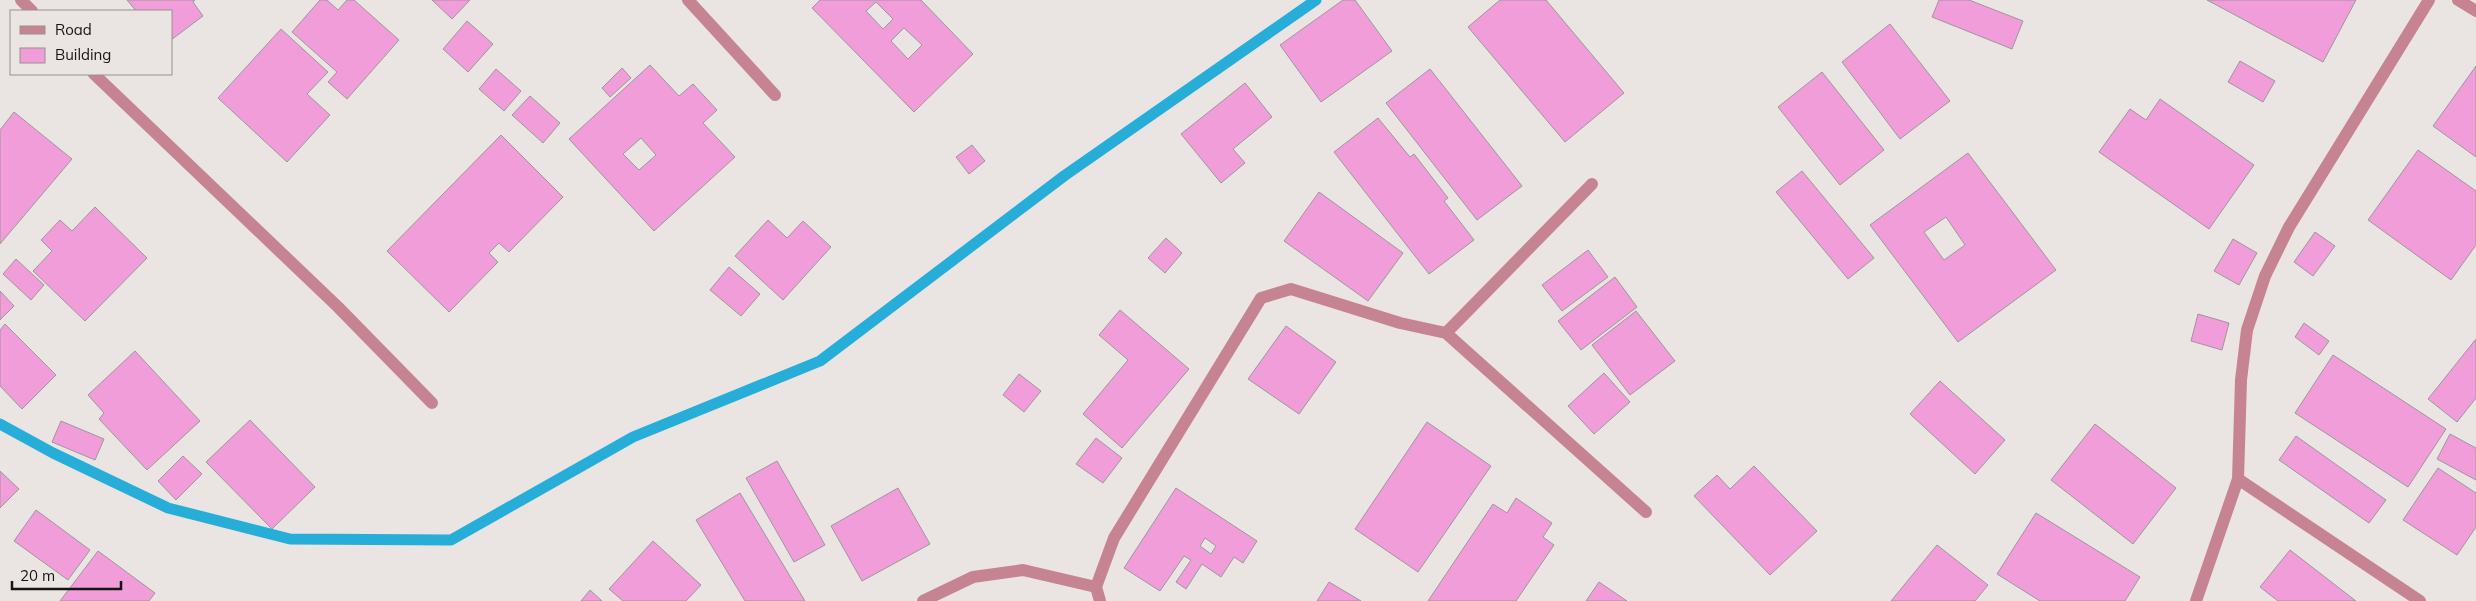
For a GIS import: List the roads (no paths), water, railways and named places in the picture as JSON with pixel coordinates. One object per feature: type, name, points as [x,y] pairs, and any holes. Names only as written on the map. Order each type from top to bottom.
[{"type":"street","points":[[21,0],[31,10]]},
{"type":"street","points":[[688,0],[776,95]]},
{"type":"street","points":[[2196,601],[2238,479],[2241,380],[2247,330],[2264,276],[2289,227],[2429,0]]},
{"type":"street","points":[[2458,0],[2476,11]]},
{"type":"street","points":[[95,75],[338,307],[432,403]]},
{"type":"street","points":[[1446,333],[1592,184]]},
{"type":"street","points":[[1100,601],[1096,587],[1114,538],[1262,298],[1291,289],[1400,323],[1446,333],[1646,512]]},
{"type":"street","points":[[2238,479],[2420,601]]},
{"type":"street","points":[[923,601],[973,578],[1023,570],[1096,587]]},
{"type":"waterway","points":[[0,424],[53,453],[168,508],[290,539],[451,540],[633,437],[820,361],[1064,176],[1316,0]]}]
